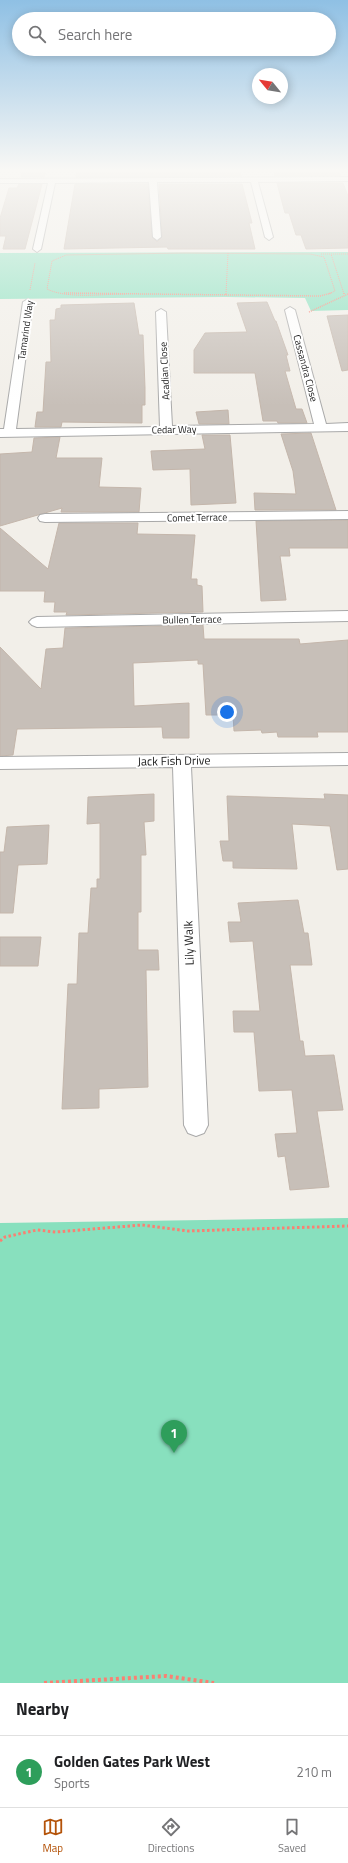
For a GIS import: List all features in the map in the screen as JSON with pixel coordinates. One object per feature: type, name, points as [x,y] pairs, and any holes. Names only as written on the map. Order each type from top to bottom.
[{"type":"street","name":"Tamarind Way","points":[[5,433],[28,302]]},
{"type":"street","name":"Cassandra Close","points":[[290,310],[322,427]]},
{"type":"street","name":"Acadian Close","points":[[161,312],[166,429]]},
{"type":"street","name":"Cedar Way","points":[[5,433],[348,427]]},
{"type":"street","name":"Comet Terrace","points":[[45,518],[348,515]]},
{"type":"street","name":"Bullen Terrace","points":[[37,622],[348,616]]},
{"type":"street","name":"Jack Fish Drive","points":[[0,763],[348,759]]},
{"type":"street","name":"Lily Walk","points":[[182,760],[196,1125]]},
{"type":"path","name":"Tamarind Way","points":[[28,302],[37,249]]},
{"type":"path","points":[[317,254],[324,256],[334,291],[331,294],[320,296],[67,294],[47,289],[52,261],[66,255],[228,253],[348,254]]},
{"type":"path","points":[[226,295],[228,253]]},
{"type":"path","points":[[331,254],[344,295]]},
{"type":"path","points":[[294,323],[313,309],[348,294]]},
{"type":"path","points":[[0,1241],[5,1237],[37,1230],[56,1232],[142,1225],[188,1231],[348,1226]]},
{"type":"path","points":[[44,1683],[166,1676],[214,1683]]},
{"type":"green space","points":[[348,252],[348,310],[311,311],[305,298],[225,297],[0,299],[0,253]]},
{"type":"green space","points":[[348,1218],[348,1683],[0,1683],[0,1223]]},
{"type":"building","points":[[3,249],[25,249],[25,249]]},
{"type":"building","points":[[168,249],[255,249],[168,249]]},
{"type":"building","points":[[267,302],[276,321],[288,355],[286,355],[290,371],[285,371],[296,409],[302,409],[307,423],[278,423],[277,421],[263,421],[255,373],[194,373],[194,350],[205,333],[247,332],[237,303]]},
{"type":"building","points":[[134,303],[139,335],[143,335],[145,405],[142,405],[142,423],[62,422],[61,427],[35,427],[37,412],[43,412],[46,362],[51,362],[50,320],[55,320],[56,309],[61,308],[61,305]]},
{"type":"building","points":[[348,315],[348,370],[342,371],[327,316]]},
{"type":"building","points":[[228,410],[229,424],[199,424],[196,412]]},
{"type":"building","points":[[311,433],[336,510],[255,510],[254,493],[296,494],[293,471],[281,434]]},
{"type":"building","points":[[202,435],[230,435],[236,503],[191,505],[190,469],[153,470],[151,451],[205,449]]},
{"type":"building","points":[[60,437],[56,458],[102,458],[99,487],[141,488],[139,512],[61,512],[62,508],[0,526],[0,454],[32,452],[34,438]]},
{"type":"building","points":[[348,520],[348,548],[289,548],[290,556],[280,556],[286,600],[261,601],[256,521]]},
{"type":"building","points":[[59,523],[138,523],[137,534],[195,535],[191,579],[197,579],[197,585],[202,586],[203,612],[66,615],[67,612],[54,612],[55,602],[44,602],[45,591],[0,591],[0,528],[48,569]]},
{"type":"building","points":[[203,625],[204,639],[299,639],[300,644],[348,640],[348,732],[317,732],[318,737],[278,737],[277,732],[262,733],[261,730],[234,731],[233,715],[206,715],[203,664],[198,664],[198,660],[133,663],[134,706],[189,703],[189,738],[163,738],[162,727],[17,729],[13,755],[0,756],[0,647],[41,689],[46,649],[63,648],[65,628]]},
{"type":"building","points":[[154,794],[154,821],[144,822],[146,855],[141,855],[141,912],[138,912],[138,950],[158,950],[159,970],[146,970],[148,1087],[99,1089],[99,1108],[62,1109],[68,984],[77,984],[79,933],[88,933],[91,888],[97,888],[97,879],[100,879],[100,823],[87,824],[88,797]]},
{"type":"building","points":[[324,794],[348,795],[348,869],[337,870],[330,826],[292,824],[297,869],[233,868],[233,861],[223,861],[220,841],[229,841],[227,796],[325,799]]},
{"type":"building","points":[[49,825],[47,864],[18,865],[13,913],[0,913],[0,852],[4,852],[7,827]]},
{"type":"building","points":[[298,900],[304,933],[308,933],[312,965],[290,965],[300,1041],[303,1041],[305,1056],[334,1055],[343,1110],[317,1111],[329,1187],[290,1190],[285,1156],[278,1157],[275,1134],[297,1133],[292,1090],[259,1091],[254,1032],[234,1032],[233,1011],[260,1011],[253,941],[230,942],[228,922],[241,922],[238,903]]},
{"type":"building","points":[[0,937],[41,937],[38,966],[0,966]]},
{"type":"place","name":"Golden Gates Park West","points":[[174,1453]]}]
